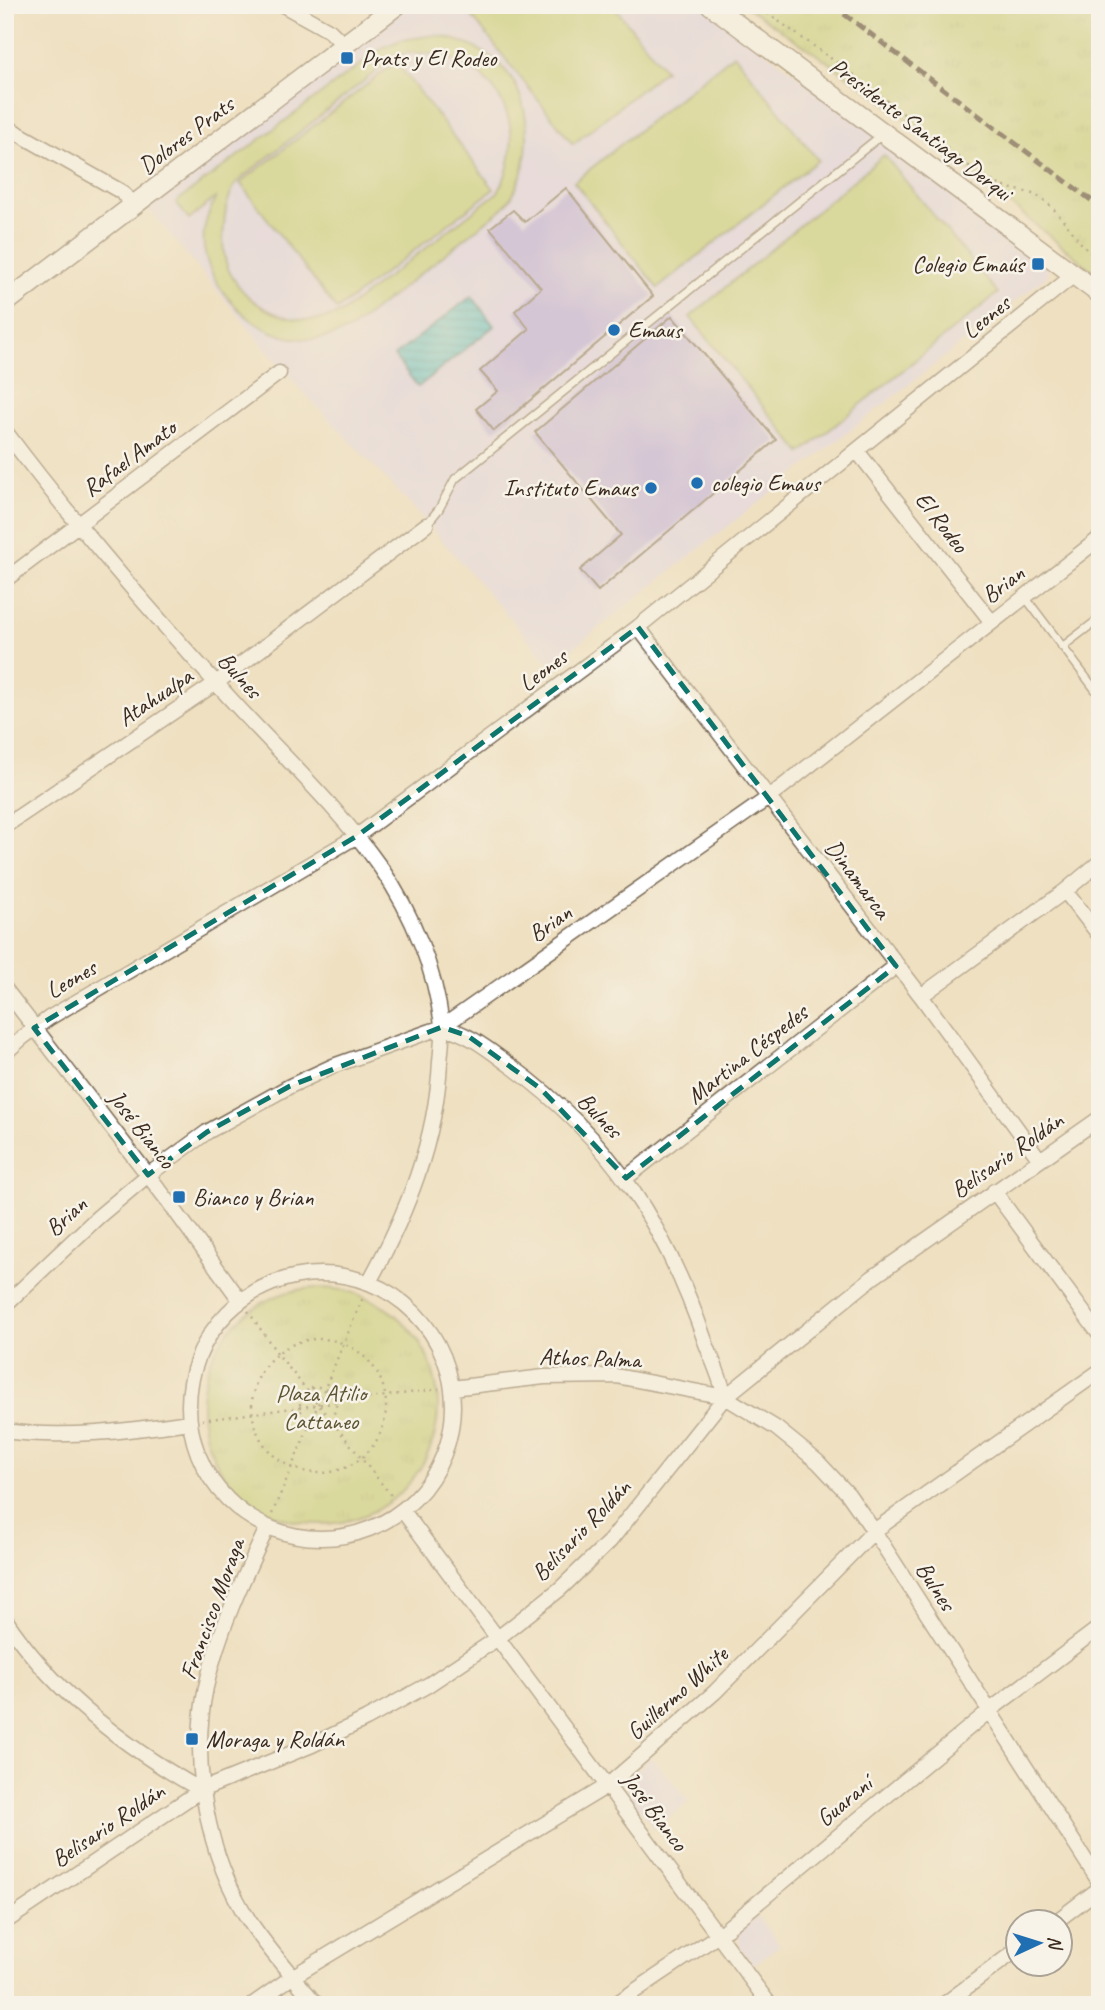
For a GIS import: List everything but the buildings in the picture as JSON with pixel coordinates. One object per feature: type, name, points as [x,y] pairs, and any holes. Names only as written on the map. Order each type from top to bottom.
[{"type":"street","points":[[283,5],[330,32],[344,45]]},
{"type":"street","name":"Dolores Prats","points":[[5,303],[397,5]]},
{"type":"street","name":"Presidente Santiago Derqui","points":[[712,5],[1100,294]]},
{"type":"street","points":[[5,127],[120,191],[135,205]]},
{"type":"street","name":"Leones","points":[[5,1053],[34,1028],[357,836],[638,627],[1074,275]]},
{"type":"street","name":"Rafael Amato","points":[[5,580],[279,373]]},
{"type":"street","name":"Bulnes","points":[[5,431],[78,526],[216,683],[357,836],[382,869],[416,931],[428,965],[442,1027],[468,1036],[541,1089],[583,1129],[626,1178],[676,1265],[725,1397],[776,1428],[818,1462],[848,1494],[1100,1886]]},
{"type":"street","name":"El Rodeo","points":[[857,451],[991,621]]},
{"type":"street","name":"Atahualpa","points":[[5,826],[216,683],[426,525]]},
{"type":"street","name":"Brian","points":[[5,1305],[65,1247],[148,1175],[207,1132],[290,1086],[363,1054],[442,1027],[768,797],[1100,538]]},
{"type":"street","name":"Dinamarca","points":[[638,627],[921,996],[1040,1160]]},
{"type":"street","points":[[921,996],[1065,891],[1100,862]]},
{"type":"street","points":[[1065,891],[1100,936]]},
{"type":"street","name":"Martina Céspedes","points":[[626,1178],[896,965]]},
{"type":"street","name":"José Bianco","points":[[5,989],[240,1300]]},
{"type":"street","points":[[369,1282],[395,1232],[426,1151],[434,1116],[442,1027]]},
{"type":"street","name":"Belisario Roldán","points":[[5,1922],[201,1790],[312,1745],[366,1719],[428,1685],[498,1637],[560,1589],[610,1541],[725,1397],[872,1278],[1100,1118]]},
{"type":"street","points":[[994,1191],[1100,1335]]},
{"type":"street","points":[[335,1273],[369,1282],[400,1299],[425,1324],[443,1354],[452,1388],[453,1422],[444,1456],[427,1486],[403,1511],[372,1529],[337,1538],[302,1538],[267,1528],[229,1502],[202,1465],[189,1422],[191,1377],[208,1336],[240,1300],[266,1284],[300,1274],[335,1273]]},
{"type":"street","name":"Guillermo White","points":[[251,2005],[292,1977],[607,1786],[715,1692],[874,1531],[1100,1371]]},
{"type":"street","name":"Athos Palma","points":[[452,1388],[544,1377],[616,1376],[725,1397]]},
{"type":"street","points":[[5,1431],[80,1435],[189,1422]]},
{"type":"street","name":"José Bianco","points":[[403,1511],[720,1934],[770,2005]]},
{"type":"street","name":"Francisco Moraga","points":[[267,1528],[244,1576],[220,1639],[206,1688],[200,1740],[201,1790],[218,1852],[248,1919],[317,2005]]},
{"type":"street","points":[[5,1619],[11,1641],[56,1683],[149,1759],[201,1790]]},
{"type":"street","name":"Guaraní","points":[[614,2005],[720,1934],[989,1711],[1100,1628]]},
{"type":"street","points":[[1071,1909],[1100,1886]]},
{"type":"street","points":[[943,2005],[1004,1959]]},
{"type":"lane","points":[[426,525],[439,509],[455,479],[884,133]]},
{"type":"lane","points":[[1025,597],[1100,696]]},
{"type":"lane","points":[[1062,646],[1100,618]]},
{"type":"path","points":[[756,5],[857,77],[978,173],[996,184],[1030,192],[1043,199],[1082,241],[1088,253],[1100,261]]},
{"type":"path","points":[[267,1528],[369,1282]]},
{"type":"path","points":[[240,1300],[277,1353],[403,1511]]},
{"type":"path","points":[[309,1339],[344,1343],[370,1362],[379,1376],[386,1410],[382,1428],[374,1445],[361,1458],[345,1468],[328,1473],[310,1473],[292,1468],[265,1446],[256,1430],[252,1413],[257,1380],[277,1353],[292,1344],[309,1339]]},
{"type":"path","points":[[313,1388],[325,1388],[336,1402],[335,1412],[321,1423],[311,1421],[300,1407],[302,1397],[313,1388]]},
{"type":"path","points":[[189,1422],[452,1388]]},
{"type":"highlighted area","points":[[638,627],[896,966],[626,1178],[541,1089],[468,1036],[442,1027],[290,1086],[207,1132],[148,1175],[34,1028],[357,836]]},
{"type":"shaded area","name":"Emaus","points":[[408,5],[702,5],[1049,261],[1047,276],[551,665],[414,508],[295,383],[144,203]]},
{"type":"shaded area","points":[[651,1757],[689,1801],[654,1829],[630,1797],[627,1784],[628,1779]]},
{"type":"shaded area","points":[[757,1916],[780,1945],[753,1965],[740,1948],[739,1934],[742,1927]]},
{"type":"green space","points":[[463,5],[613,5],[665,70],[573,144]]},
{"type":"green space","points":[[744,5],[1100,5],[1100,277],[876,95]]},
{"type":"green space","points":[[435,35],[455,40],[483,52],[506,71],[516,86],[526,121],[525,159],[513,194],[503,208],[352,328],[317,339],[284,336],[269,330],[240,311],[217,283],[209,267],[204,250],[204,232],[216,197],[189,220],[176,202],[384,47],[401,40]],"holes":[[[407,53],[435,55],[460,63],[481,76],[497,94],[507,115],[511,139],[509,165],[498,192],[341,313],[326,318],[296,319],[281,315],[254,301],[233,278],[224,253],[226,208],[238,181],[393,58]]]},
{"type":"green space","points":[[734,54],[818,160],[658,288],[574,182]]},
{"type":"green space","points":[[396,62],[494,189],[337,310],[240,183]]},
{"type":"green space","points":[[884,155],[998,293],[801,453],[690,317]]},
{"type":"green space","name":"Plaza Atilio Cattaneo","points":[[320,1288],[343,1290],[376,1302],[395,1315],[411,1331],[424,1350],[433,1372],[438,1406],[436,1429],[424,1462],[411,1481],[395,1497],[376,1510],[354,1519],[320,1524],[297,1522],[264,1510],[245,1497],[229,1481],[216,1462],[207,1440],[202,1406],[204,1383],[216,1350],[229,1331],[245,1315],[264,1302],[286,1293]]},
{"type":"water","points":[[472,296],[494,326],[418,387],[394,356]]},
{"type":"railway","points":[[832,5],[1100,207]]},
{"type":"place","name":"Prats y El Rodeo","points":[[347,58]]},
{"type":"place","name":"Colegio Emaús","points":[[1038,264]]},
{"type":"place","name":"Emaus","points":[[614,330]]},
{"type":"place","name":"colegio Emaus","points":[[697,483]]},
{"type":"place","name":"Instituto Emaus","points":[[651,488]]},
{"type":"place","name":"Bianco y Brian","points":[[179,1197]]},
{"type":"place","name":"Moraga y Roldán","points":[[192,1739]]}]
